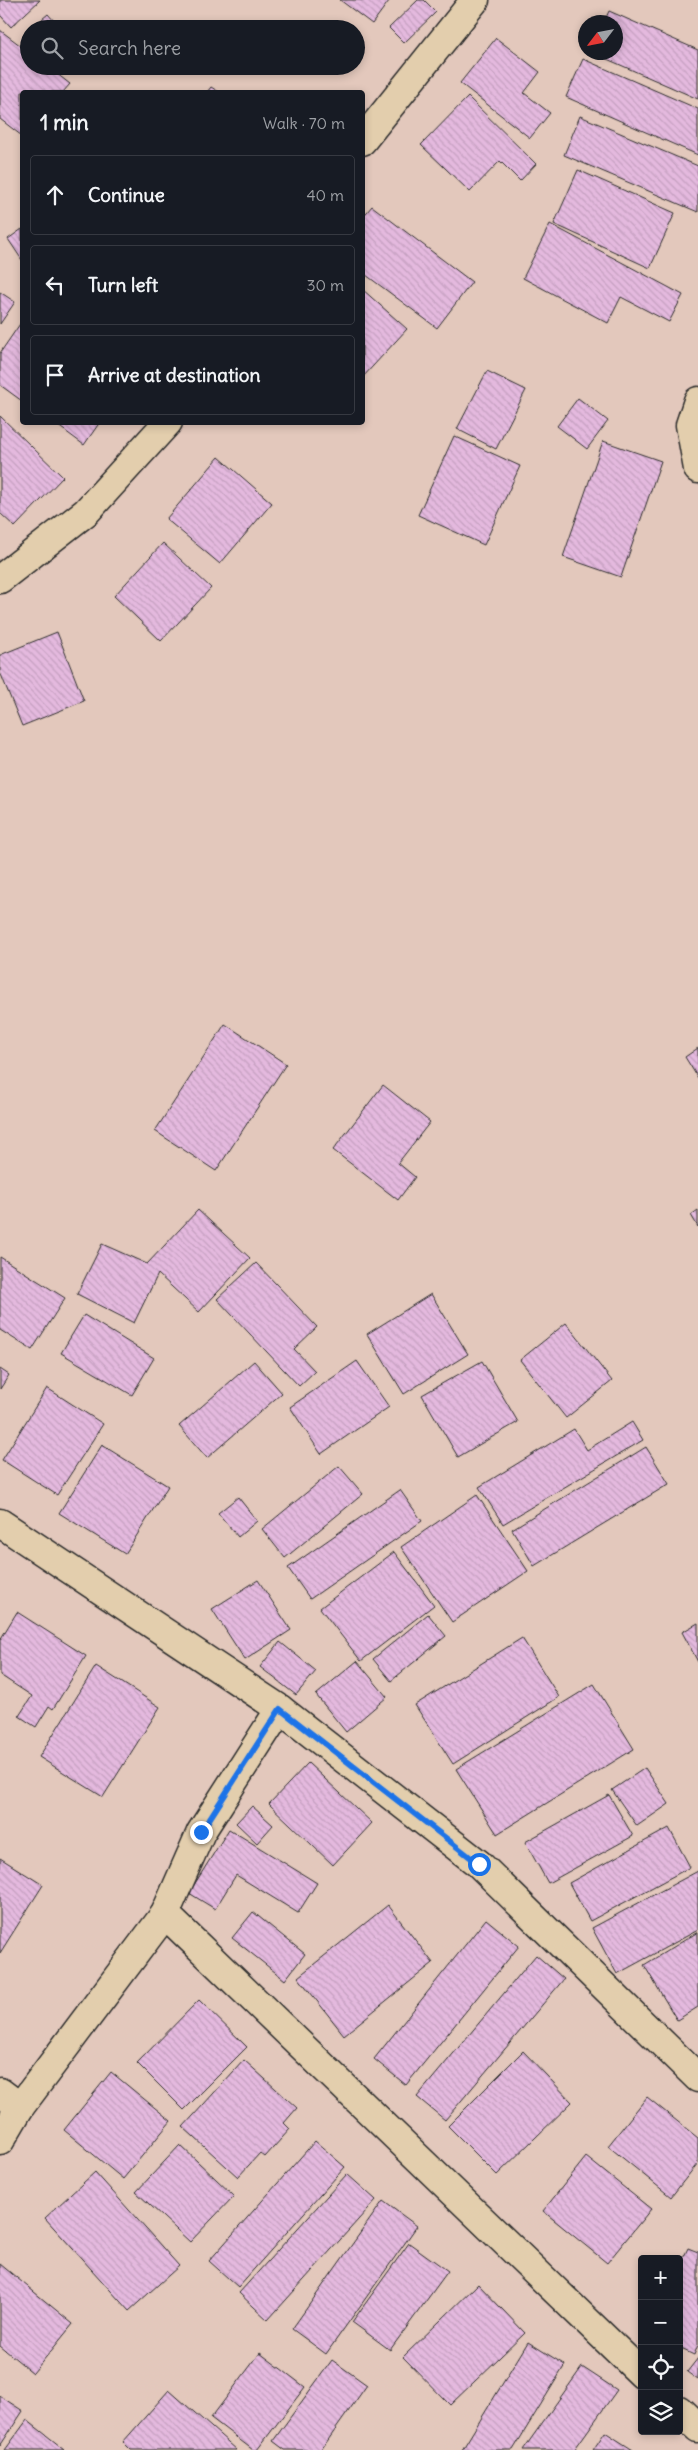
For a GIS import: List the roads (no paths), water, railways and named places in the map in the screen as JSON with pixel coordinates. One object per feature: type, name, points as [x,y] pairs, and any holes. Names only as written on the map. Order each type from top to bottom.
[{"type":"street","points":[[365,137],[475,0]]},
{"type":"street","points":[[698,401],[690,425],[698,469]]},
{"type":"street","points":[[0,579],[86,512],[165,425]]},
{"type":"street","points":[[0,1523],[280,1709],[479,1864],[698,2078]]},
{"type":"street","points":[[0,2141],[10,2099],[165,1914],[201,1832],[280,1709]]},
{"type":"street","points":[[165,1914],[638,2370]]},
{"type":"street","points":[[683,2414],[698,2428]]}]
